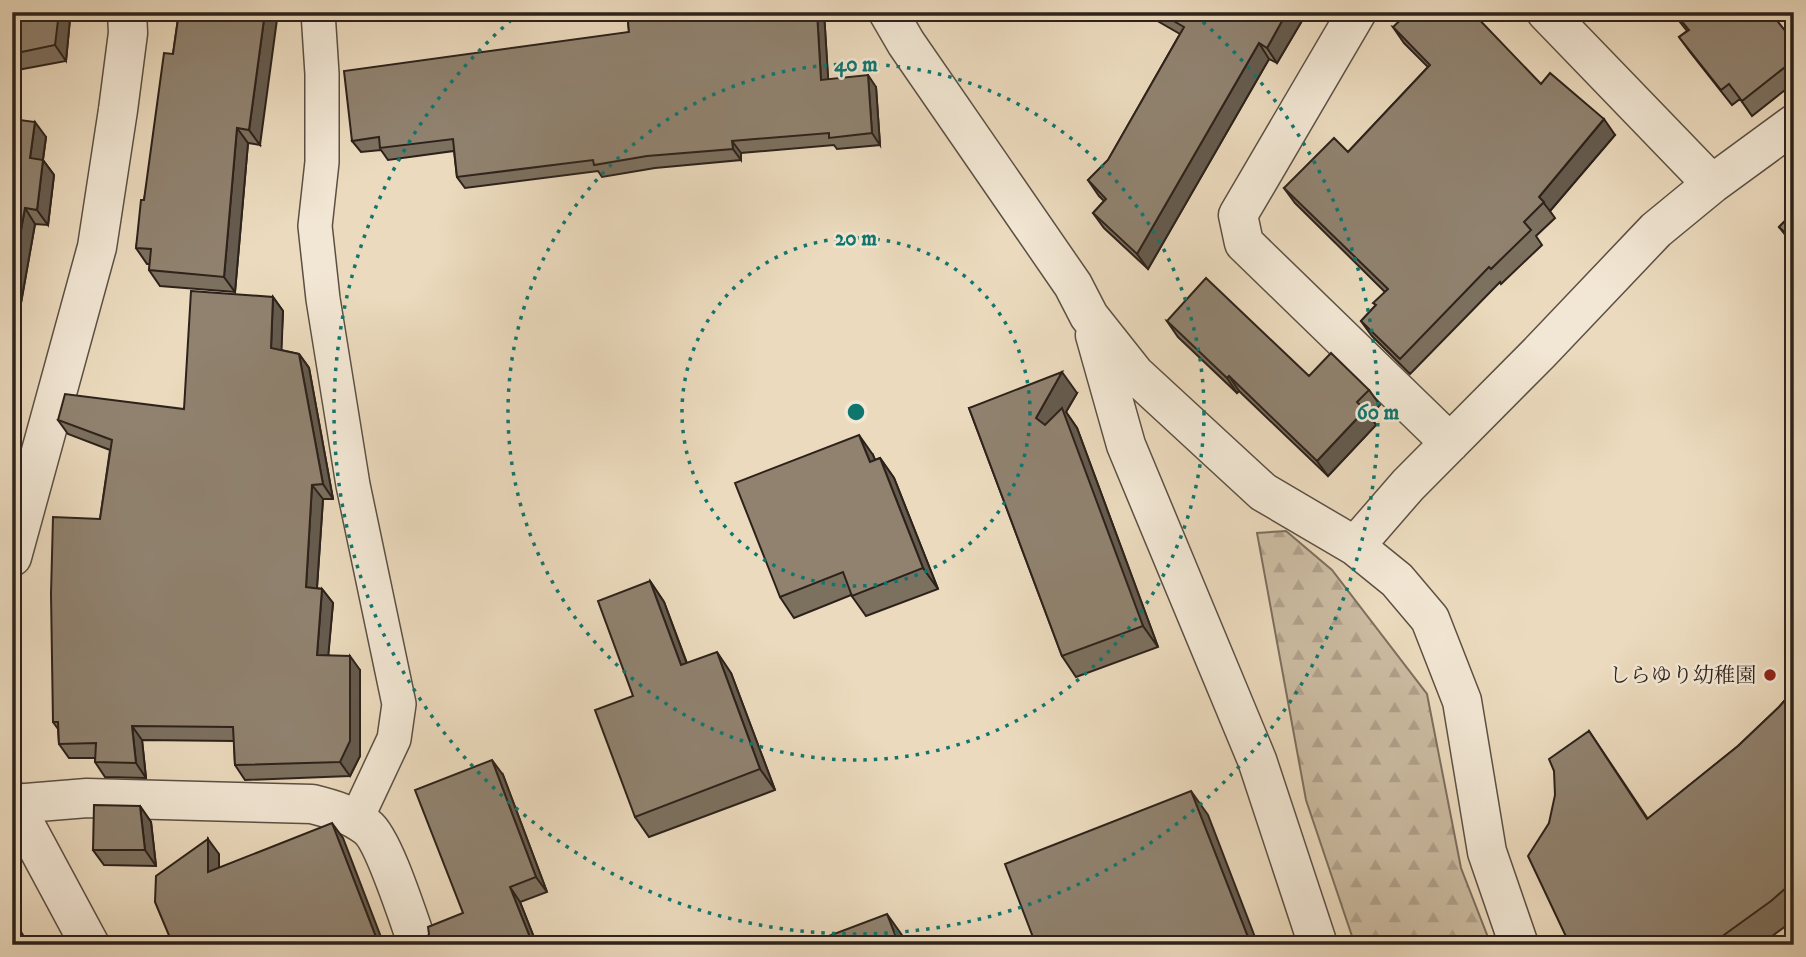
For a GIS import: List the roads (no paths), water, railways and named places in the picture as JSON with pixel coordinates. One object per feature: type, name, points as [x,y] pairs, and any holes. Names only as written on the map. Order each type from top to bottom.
[{"type":"street","points":[[12,557],[97,247],[128,33],[127,12]]},
{"type":"street","points":[[888,12],[906,43],[1073,285],[1089,316],[1135,374],[1263,492],[1355,546],[1396,580],[1430,619],[1462,701],[1487,852],[1519,945]]},
{"type":"street","points":[[1357,12],[1238,215],[1244,243],[1450,443]]},
{"type":"street","points":[[1546,12],[1712,184]]},
{"type":"street","points":[[1355,546],[1408,485],[1656,230],[1712,184],[1794,124]]},
{"type":"street","points":[[1089,316],[1126,446],[1257,760],[1318,945]]},
{"type":"street","points":[[90,945],[13,802],[87,798],[312,804],[339,811],[369,828],[381,849],[418,945]]},
{"type":"lane","points":[[318,12],[322,74],[322,162],[315,226],[323,299],[353,485],[399,704],[394,739],[356,820]]},
{"type":"place","name":"しらゆり幼稚園","points":[[1770,675]]}]
